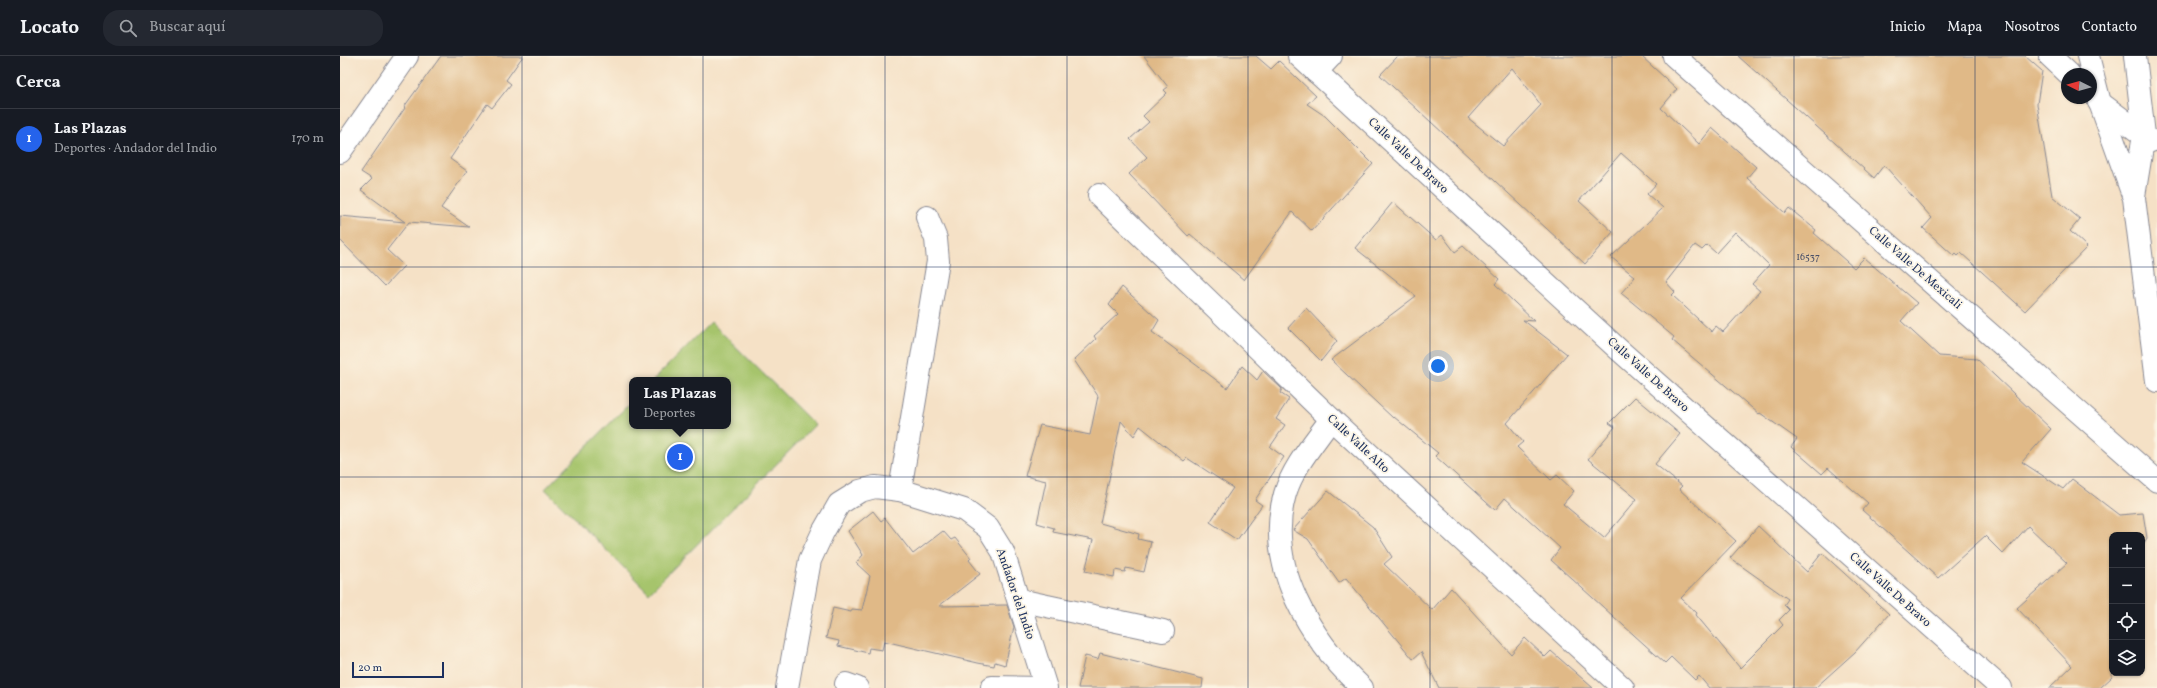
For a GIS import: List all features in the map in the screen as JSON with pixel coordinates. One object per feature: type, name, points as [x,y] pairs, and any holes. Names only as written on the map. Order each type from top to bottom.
[{"type":"street","points":[[340,152],[407,56]]},
{"type":"street","name":"Calle Valle De Bravo","points":[[1299,56],[1618,349],[2001,688]]},
{"type":"street","points":[[1316,72],[1331,56]]},
{"type":"street","name":"Calle Valle De Mexicali","points":[[1674,56],[2157,481]]},
{"type":"street","points":[[2050,56],[2063,68]]},
{"type":"street","points":[[2088,56],[2090,68]]},
{"type":"street","points":[[2134,198],[2151,141],[2135,56]]},
{"type":"street","points":[[2097,99],[2151,141]]},
{"type":"street","points":[[2097,101],[2134,198],[2157,381]]},
{"type":"street","name":"Calle Valle Alto","points":[[1099,194],[1330,419],[1622,688]]},
{"type":"street","points":[[900,490],[938,262],[936,239],[927,217]]},
{"type":"street","points":[[1330,419],[1296,469],[1285,494],[1280,518],[1280,548],[1296,602],[1331,655],[1362,688]]},
{"type":"street","name":"Andador del Indio","points":[[785,682],[810,560],[826,526],[839,504],[860,490],[875,487],[900,490],[964,510],[988,528],[1003,552],[1046,688]]},
{"type":"street","points":[[1019,600],[1162,632]]},
{"type":"street","points":[[992,687],[1042,688]]},
{"type":"green space","points":[[711,322],[815,425],[649,593],[545,489],[629,404],[629,429],[731,429],[731,377],[656,377]]},
{"type":"building","points":[[441,56],[523,56],[506,80],[511,84],[492,108],[487,104],[450,159],[467,171],[441,208],[469,227],[409,222],[387,250],[404,266],[385,286],[340,240],[340,216],[405,222],[361,190],[372,179],[361,172],[405,108],[404,107]]},
{"type":"building","points":[[1144,56],[1256,56],[1271,69],[1279,61],[1316,96],[1307,104],[1325,116],[1373,164],[1312,231],[1292,212],[1244,280],[1190,234],[1188,236],[1129,174],[1147,157],[1130,139],[1149,122],[1143,116],[1167,93],[1164,90],[1168,87]]},
{"type":"building","points":[[1398,56],[1641,56],[1677,89],[1661,108],[1699,144],[1712,128],[1756,167],[1747,178],[1785,213],[1789,208],[1816,230],[1814,233],[1854,268],[1864,258],[1917,303],[1901,321],[1939,356],[1977,359],[2051,429],[2022,462],[2063,489],[2072,479],[2119,515],[2143,513],[2147,538],[2145,541],[2145,532],[2109,532],[2109,676],[2112,677],[2100,688],[2049,688],[2072,666],[2017,608],[2067,563],[2028,526],[2003,554],[1985,536],[1938,578],[1862,510],[1868,503],[1828,468],[1822,474],[1791,447],[1797,439],[1760,413],[1759,414],[1672,340],[1674,337],[1621,293],[1635,277],[1611,257],[1663,208],[1647,194],[1656,184],[1621,153],[1579,201],[1613,232],[1585,264],[1380,75]],"holes":[[[1512,68],[1541,105],[1503,146],[1468,118]],[[1735,232],[1769,265],[1752,284],[1760,291],[1723,332],[1716,326],[1712,332],[1672,295],[1675,292],[1666,282],[1695,245],[1702,250],[1707,245],[1716,253]]]},
{"type":"building","points":[[1738,56],[2025,56],[2042,71],[2037,104],[2052,196],[2080,219],[2070,231],[2087,247],[2025,311],[1961,253],[1958,256],[1956,254],[1954,256],[1923,228],[1932,218],[1884,165],[1874,178]]},
{"type":"building","points":[[1393,202],[1436,240],[1442,235],[1455,252],[1463,246],[1499,279],[1495,284],[1534,321],[1523,320],[1567,354],[1507,423],[1523,442],[1517,447],[1551,480],[1557,475],[1574,491],[1563,504],[1604,538],[1637,499],[1588,459],[1615,427],[1609,423],[1635,397],[1680,434],[1655,464],[1682,486],[1679,489],[1736,541],[1681,598],[1697,613],[1696,615],[1740,668],[1783,625],[1779,620],[1789,610],[1784,605],[1788,599],[1730,558],[1758,526],[1807,572],[1822,553],[1889,614],[1855,652],[1815,688],[1709,688],[1699,676],[1695,680],[1671,657],[1665,663],[1551,560],[1560,548],[1505,498],[1495,510],[1435,456],[1438,453],[1394,417],[1393,418],[1331,360],[1416,296],[1355,248]]},
{"type":"building","points":[[1122,287],[1159,320],[1152,332],[1227,388],[1242,366],[1257,380],[1263,371],[1282,389],[1280,393],[1289,399],[1276,419],[1285,425],[1270,447],[1284,457],[1255,500],[1262,505],[1237,540],[1210,522],[1233,488],[1187,458],[1184,461],[1140,426],[1134,436],[1121,421],[1100,523],[1139,534],[1138,539],[1151,542],[1144,572],[1126,568],[1125,572],[1115,570],[1114,577],[1085,571],[1093,540],[1053,532],[1054,528],[1037,523],[1046,481],[1025,476],[1040,425],[1090,435],[1098,396],[1074,360],[1096,339],[1094,336],[1118,314],[1109,305]]},
{"type":"building","points":[[1306,308],[1337,341],[1321,361],[1288,328]]},
{"type":"building","points":[[1328,491],[1373,527],[1392,557],[1384,564],[1432,610],[1451,588],[1511,654],[1525,638],[1545,657],[1551,651],[1593,688],[1439,688],[1421,652],[1413,659],[1346,578],[1339,583],[1308,539],[1293,530]]},
{"type":"building","points":[[873,511],[881,521],[885,518],[913,554],[943,531],[951,540],[955,538],[971,558],[969,560],[980,574],[939,606],[1007,605],[1014,627],[1005,665],[995,662],[994,666],[978,663],[884,641],[882,650],[869,648],[868,653],[838,646],[839,641],[826,638],[833,608],[851,612],[852,609],[862,610],[870,576],[856,563],[863,555],[848,531]]},
{"type":"building","points":[[1100,653],[1203,679],[1202,688],[1078,688],[1085,656],[1098,659]]},
{"type":"place","name":"Las Plazas","points":[[680,457]]}]
